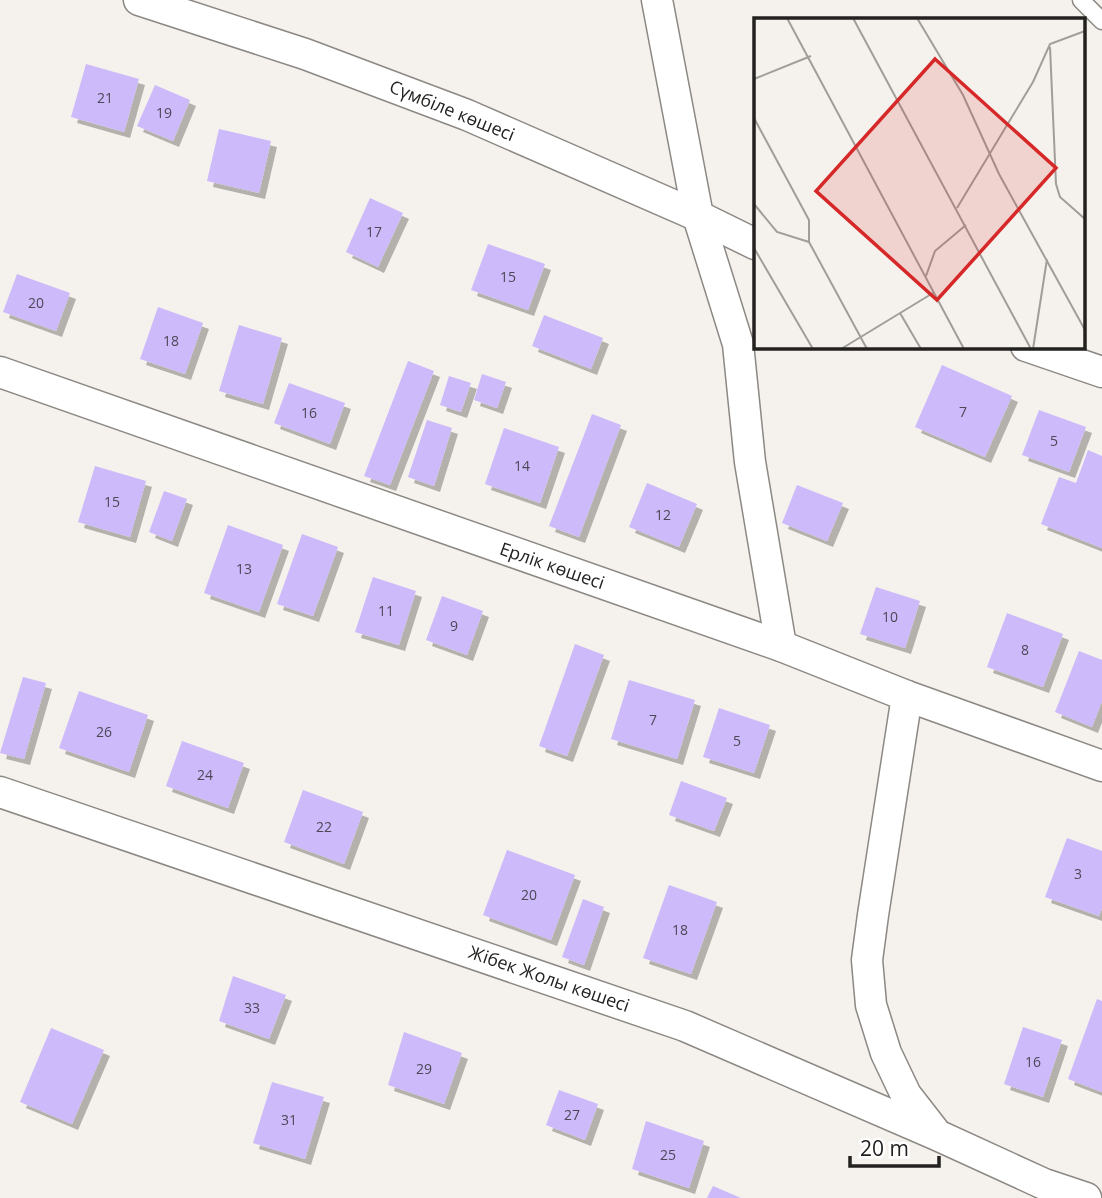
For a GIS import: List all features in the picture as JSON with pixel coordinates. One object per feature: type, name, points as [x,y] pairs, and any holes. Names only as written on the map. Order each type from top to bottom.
[{"type":"street","name":"Сүмбіле көшесі","points":[[139,0],[305,54],[467,115],[698,216],[754,244]]},
{"type":"street","points":[[657,0],[698,216],[738,344],[750,462],[781,646]]},
{"type":"street","points":[[1032,348],[1102,372]]},
{"type":"street","name":"Ерлік көшесі","points":[[0,372],[781,646],[907,696],[1102,766]]},
{"type":"street","points":[[907,696],[867,960],[871,1005],[886,1053],[905,1095],[937,1135]]},
{"type":"street","name":"Жібек Жолы көшесі","points":[[0,792],[685,1026],[937,1135],[1042,1191],[1086,1198]]},
{"type":"lane","points":[[1081,0],[1102,21]]},
{"type":"building","points":[[86,64],[139,79],[124,132],[71,117]]},
{"type":"building","points":[[155,85],[190,100],[173,141],[137,126]]},
{"type":"building","points":[[219,129],[271,141],[259,193],[207,181]]},
{"type":"building","points":[[370,198],[403,213],[378,267],[346,252]]},
{"type":"building","points":[[488,244],[545,264],[528,310],[471,290]]},
{"type":"building","points":[[17,274],[70,293],[56,331],[3,312]]},
{"type":"building","points":[[158,307],[203,323],[185,374],[140,359]]},
{"type":"building","points":[[544,315],[603,338],[591,369],[532,346]]},
{"type":"building","points":[[239,325],[282,338],[263,404],[219,391]]},
{"type":"building","points":[[408,361],[434,371],[390,485],[364,476]]},
{"type":"building","points":[[942,365],[1012,396],[985,457],[915,427]]},
{"type":"building","points":[[482,374],[506,382],[497,408],[474,400]]},
{"type":"building","points":[[449,376],[471,383],[461,412],[440,405]]},
{"type":"building","points":[[289,383],[345,403],[330,444],[274,423]]},
{"type":"building","points":[[1039,410],[1086,427],[1069,472],[1022,455]]},
{"type":"building","points":[[592,414],[621,425],[579,537],[549,526]]},
{"type":"building","points":[[427,420],[452,428],[434,486],[408,477]]},
{"type":"building","points":[[504,428],[559,447],[540,503],[485,484]]},
{"type":"building","points":[[1088,450],[1102,456],[1102,548],[1041,524],[1059,477],[1076,483]]},
{"type":"building","points":[[95,466],[146,481],[130,537],[78,522]]},
{"type":"building","points":[[647,483],[697,504],[679,547],[629,527]]},
{"type":"building","points":[[797,485],[843,503],[827,541],[782,523]]},
{"type":"building","points":[[164,491],[187,499],[172,541],[149,532]]},
{"type":"building","points":[[228,525],[283,545],[259,612],[204,593]]},
{"type":"building","points":[[302,534],[338,547],[313,616],[277,604]]},
{"type":"building","points":[[373,577],[416,591],[399,645],[355,632]]},
{"type":"building","points":[[876,587],[920,601],[905,648],[860,634]]},
{"type":"building","points":[[442,596],[483,611],[467,655],[426,640]]},
{"type":"building","points":[[1007,613],[1063,634],[1043,687],[987,667]]},
{"type":"building","points":[[575,644],[604,655],[567,756],[539,746]]},
{"type":"building","points":[[1079,651],[1102,660],[1102,701],[1092,727],[1055,712]]},
{"type":"building","points":[[23,677],[46,683],[24,759],[0,753]]},
{"type":"building","points":[[629,680],[695,700],[677,759],[611,739]]},
{"type":"building","points":[[79,691],[148,715],[129,772],[59,748]]},
{"type":"building","points":[[719,708],[770,725],[754,773],[703,757]]},
{"type":"building","points":[[182,741],[244,763],[228,808],[166,786]]},
{"type":"building","points":[[681,781],[727,798],[714,831],[669,815]]},
{"type":"building","points":[[303,790],[363,812],[344,864],[284,842]]},
{"type":"building","points":[[1067,838],[1102,851],[1102,908],[1099,916],[1045,897]]},
{"type":"building","points":[[507,850],[575,875],[551,940],[483,915]]},
{"type":"building","points":[[669,885],[717,902],[691,974],[643,958]]},
{"type":"building","points":[[583,899],[604,907],[584,965],[562,957]]},
{"type":"building","points":[[233,976],[286,995],[269,1039],[219,1021]]},
{"type":"building","points":[[1097,999],[1102,1001],[1102,1092],[1068,1079]]},
{"type":"building","points":[[1023,1027],[1062,1040],[1043,1097],[1004,1084]]},
{"type":"building","points":[[51,1028],[104,1050],[72,1124],[20,1102]]},
{"type":"building","points":[[404,1032],[462,1053],[444,1104],[388,1085]]},
{"type":"building","points":[[272,1082],[324,1097],[305,1159],[253,1143]]},
{"type":"building","points":[[559,1090],[598,1104],[585,1140],[546,1125]]},
{"type":"building","points":[[646,1121],[704,1141],[689,1188],[632,1169]]},
{"type":"building","points":[[713,1186],[741,1198],[707,1198]]}]
